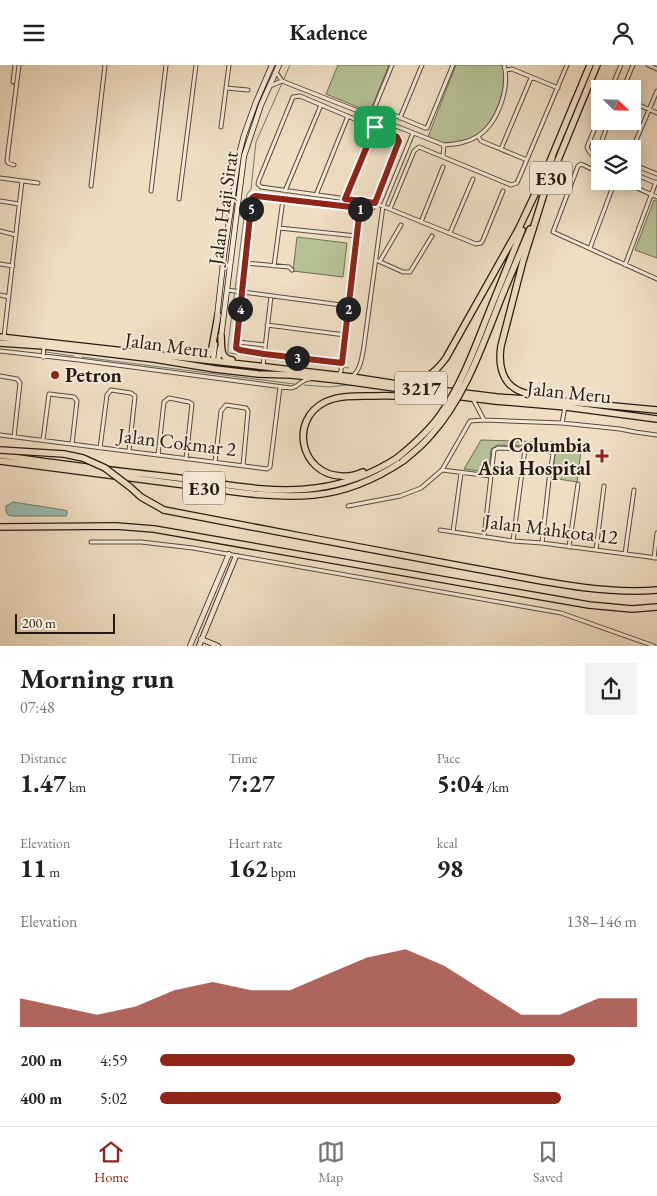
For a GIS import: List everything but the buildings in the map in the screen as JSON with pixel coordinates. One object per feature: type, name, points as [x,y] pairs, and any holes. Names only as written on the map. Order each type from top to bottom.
[{"type":"highway","name":"E30","points":[[0,461],[252,494],[296,496],[334,492],[352,487],[386,471],[417,450],[430,437],[452,409],[466,382],[552,158],[590,65]]},
{"type":"highway","name":"E30","points":[[501,291],[543,197],[597,65]]},
{"type":"highway","points":[[371,380],[409,383],[425,378],[439,367],[452,348],[519,228],[552,158]]},
{"type":"highway","points":[[543,197],[523,261],[499,359],[507,382],[514,388],[522,392],[568,404]]},
{"type":"highway","points":[[149,353],[207,355],[212,348],[218,315]]},
{"type":"highway","points":[[222,335],[221,351],[224,357],[260,366]]},
{"type":"highway","name":"Jalan Meru","points":[[1,339],[260,366],[423,392],[495,401],[657,408]]},
{"type":"highway","name":"Jalan Meru","points":[[1,339],[154,359],[214,369],[266,374],[352,377],[423,388],[568,404],[657,419]]},
{"type":"highway","points":[[154,359],[212,364],[216,362],[220,366],[294,375]]},
{"type":"highway","points":[[400,460],[357,474],[340,476],[328,473],[310,461],[303,441],[304,428],[309,416],[319,406],[332,399],[345,396],[410,396],[495,401]]},
{"type":"highway","points":[[0,451],[64,454],[83,458],[105,468],[141,497],[164,510],[579,587],[618,591],[657,590]]},
{"type":"highway","name":"E30","points":[[0,455],[251,487],[295,490],[324,487],[350,481],[400,460]]},
{"type":"highway","points":[[0,527],[116,526],[154,529],[562,601],[632,609],[657,607]]},
{"type":"main road","name":"Jalan Haji Sirat","points":[[216,362],[230,290],[244,156],[258,113],[279,65]]},
{"type":"main road","name":"Jalan Haji Sirat","points":[[216,362],[218,315],[224,255],[239,154],[244,135],[271,66]]},
{"type":"main road","points":[[218,646],[193,641],[228,554]]},
{"type":"main road","points":[[201,644],[236,556]]},
{"type":"street","points":[[13,83],[15,65]]},
{"type":"street","points":[[14,165],[8,163],[8,157],[19,65]]},
{"type":"street","points":[[90,186],[105,65]]},
{"type":"street","points":[[151,191],[166,65]]},
{"type":"street","points":[[179,199],[196,65]]},
{"type":"street","points":[[221,127],[229,65]]},
{"type":"street","points":[[371,116],[392,65]]},
{"type":"street","points":[[400,118],[422,65]]},
{"type":"street","points":[[374,107],[427,128],[453,65]]},
{"type":"street","points":[[276,72],[282,81],[444,145],[460,144],[478,136],[489,126],[503,97],[506,84],[504,65]]},
{"type":"street","points":[[390,209],[414,151],[419,147],[514,185],[519,180],[567,65]]},
{"type":"street","points":[[615,80],[621,65]]},
{"type":"street","points":[[627,80],[633,65]]},
{"type":"street","points":[[648,65],[657,69]]},
{"type":"street","points":[[506,70],[512,69],[558,89]]},
{"type":"street","points":[[501,149],[531,78]]},
{"type":"street","points":[[270,86],[282,81]]},
{"type":"street","points":[[226,88],[248,89]]},
{"type":"street","points":[[636,140],[657,91]]},
{"type":"street","points":[[375,203],[399,141],[397,137],[300,96],[295,96],[292,99],[259,180],[258,184],[261,187],[375,203],[476,244],[481,243],[503,191]]},
{"type":"street","points":[[285,191],[321,105]]},
{"type":"street","points":[[641,106],[657,113]]},
{"type":"street","points":[[316,195],[348,116]]},
{"type":"street","points":[[345,199],[375,127]]},
{"type":"street","points":[[591,154],[588,152],[588,147],[594,130]]},
{"type":"street","points":[[352,377],[358,372],[368,327],[378,260],[383,207],[413,133]]},
{"type":"street","points":[[478,136],[481,141],[527,160]]},
{"type":"street","points":[[443,157],[444,145]]},
{"type":"street","points":[[591,169],[582,165],[578,166],[553,231],[554,233],[657,279]]},
{"type":"street","points":[[421,221],[443,167]]},
{"type":"street","points":[[641,168],[657,174]]},
{"type":"street","points":[[625,265],[657,183],[641,177]]},
{"type":"street","points":[[0,178],[38,183]]},
{"type":"street","points":[[450,233],[473,179]]},
{"type":"street","points":[[1,339],[13,266],[22,181]]},
{"type":"street","points":[[590,248],[612,190]]},
{"type":"street","points":[[640,190],[657,197]]},
{"type":"street","points":[[342,366],[236,348],[240,292],[252,201],[255,196],[373,209]]},
{"type":"street","points":[[274,266],[283,199]]},
{"type":"street","points":[[0,201],[19,204]]},
{"type":"street","points":[[0,351],[291,388],[306,379],[338,378],[342,366],[361,201]]},
{"type":"street","points":[[378,260],[400,225]]},
{"type":"street","points":[[279,228],[357,237]]},
{"type":"street","points":[[0,231],[16,235]]},
{"type":"street","points":[[378,260],[404,272],[410,272],[432,236]]},
{"type":"street","points":[[245,263],[289,267],[292,270]]},
{"type":"street","points":[[0,264],[13,266]]},
{"type":"street","points":[[230,290],[349,306]]},
{"type":"street","points":[[0,295],[8,297]]},
{"type":"street","points":[[260,366],[264,354],[271,296]]},
{"type":"street","points":[[267,325],[345,335]]},
{"type":"street","points":[[237,342],[265,345]]},
{"type":"street","points":[[42,357],[44,346]]},
{"type":"street","points":[[294,375],[300,379],[298,385]]},
{"type":"street","points":[[0,376],[17,379],[20,383],[14,437]]},
{"type":"street","name":"Jalan Cokmar 2","points":[[0,435],[267,469],[270,467],[280,387]]},
{"type":"street","points":[[100,448],[107,395],[111,390],[131,393],[135,396],[129,451]]},
{"type":"street","points":[[43,441],[49,394],[74,397],[77,401],[72,444]]},
{"type":"street","points":[[158,455],[164,402],[169,398],[189,402],[193,407],[186,459]]},
{"type":"street","points":[[474,401],[484,420]]},
{"type":"street","points":[[562,423],[568,404]]},
{"type":"street","points":[[215,462],[222,411],[226,405],[246,408],[249,414],[243,466]]},
{"type":"street","points":[[348,506],[400,496],[420,488],[442,470],[470,421],[562,423],[657,435]]},
{"type":"street","points":[[484,536],[494,450],[498,448],[548,449],[553,454],[542,543]]},
{"type":"street","points":[[513,541],[525,449]]},
{"type":"street","points":[[442,470],[491,476]]},
{"type":"street","points":[[453,532],[461,473]]},
{"type":"street","points":[[569,547],[578,484]]},
{"type":"street","points":[[596,550],[604,486]]},
{"type":"street","points":[[625,554],[634,490]]},
{"type":"street","name":"Jalan Mahkota 12","points":[[440,530],[655,558]]},
{"type":"street","points":[[655,558],[657,533]]},
{"type":"street","points":[[91,542],[141,542],[193,548],[561,613],[654,646]]},
{"type":"green space","points":[[338,65],[389,65],[370,112],[326,94]]},
{"type":"green space","points":[[456,65],[502,65],[505,78],[504,87],[494,115],[484,129],[463,141],[443,143],[428,137]]},
{"type":"green space","points":[[654,200],[657,201],[657,258],[635,250]]},
{"type":"green space","points":[[297,237],[347,243],[343,277],[293,271]]},
{"type":"green space","points":[[481,440],[582,443],[577,482],[552,478],[555,453],[550,447],[498,445],[491,449],[489,472],[464,469]]},
{"type":"water","points":[[13,502],[64,510],[67,511],[67,514],[66,516],[8,515],[6,506]]},
{"type":"waterway","points":[[258,357],[229,353],[228,345],[247,194],[251,189],[256,142],[290,65]]},
{"type":"waterway","points":[[46,352],[74,356]]},
{"type":"waterway","points":[[82,357],[294,384]]},
{"type":"waterway","points":[[267,359],[349,368]]},
{"type":"waterway","points":[[304,385],[329,387],[347,385]]},
{"type":"place","name":"Petron","points":[[55,375]]},
{"type":"place","name":"Columbia Asia Hospital","points":[[602,456]]},
{"type":"route","points":[[375,127],[345,199],[361,201],[342,363],[264,354],[236,348],[252,198],[256,196],[360,208],[361,201],[375,203],[399,141],[399,138],[375,127]]}]
